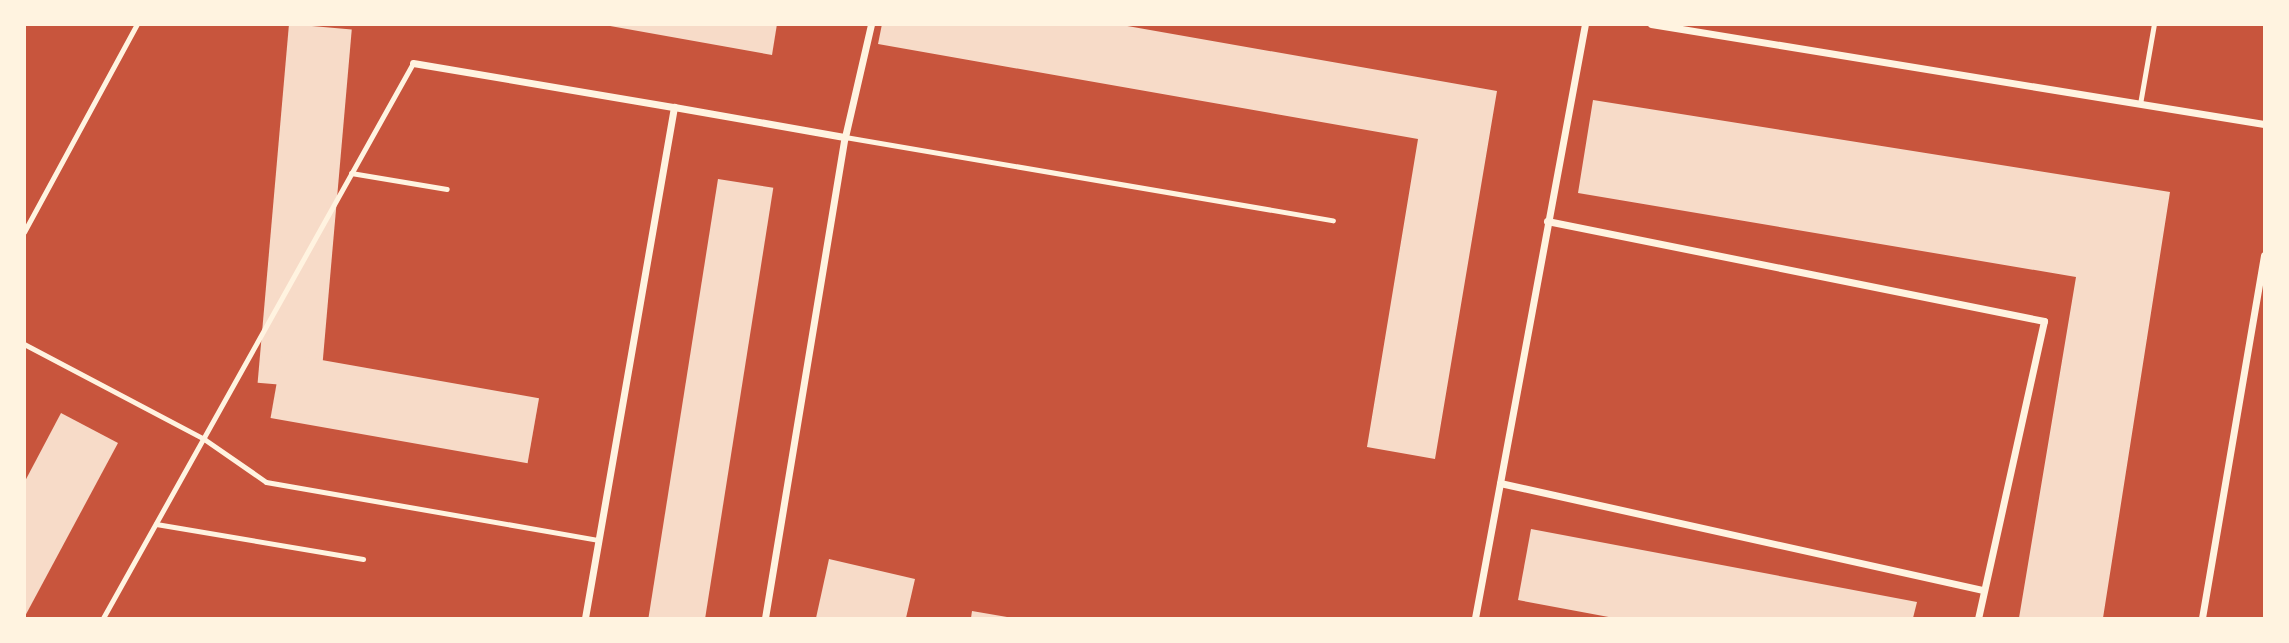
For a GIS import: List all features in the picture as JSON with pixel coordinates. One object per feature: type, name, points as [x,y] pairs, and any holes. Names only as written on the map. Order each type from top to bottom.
[{"type":"street","points":[[765,618],[845,137],[871,24]]},
{"type":"street","points":[[1475,618],[1585,24]]},
{"type":"street","points":[[1651,24],[2264,124]]},
{"type":"street","points":[[413,63],[845,137]]},
{"type":"street","points":[[585,618],[674,107]]},
{"type":"street","points":[[1547,221],[2044,321],[1978,618]]},
{"type":"street","points":[[2202,618],[2264,255]]},
{"type":"street","points":[[1500,484],[1983,590]]},
{"type":"lane","points":[[24,232],[137,24]]},
{"type":"lane","points":[[2140,104],[2154,24]]},
{"type":"lane","points":[[103,618],[413,63]]},
{"type":"lane","points":[[845,137],[1333,220]]},
{"type":"lane","points":[[351,173],[447,189]]},
{"type":"lane","points":[[24,344],[204,439],[266,482],[599,540]]},
{"type":"lane","points":[[156,524],[363,559]]},
{"type":"building","points":[[289,24],[352,29],[320,388],[258,383]]},
{"type":"building","points":[[599,24],[777,24],[772,55]]},
{"type":"building","points":[[882,24],[1116,24],[1497,91],[1435,459],[1367,447],[1418,139],[878,44]]},
{"type":"building","points":[[1593,100],[2170,192],[2103,618],[2019,618],[2076,277],[1578,193]]},
{"type":"building","points":[[718,179],[773,188],[705,618],[648,618]]},
{"type":"building","points":[[282,353],[539,398],[528,463],[271,418]]},
{"type":"building","points":[[61,413],[118,443],[24,618],[24,483]]},
{"type":"building","points":[[1531,529],[1917,602],[1913,618],[1614,618],[1518,600]]},
{"type":"building","points":[[829,559],[915,579],[906,618],[816,618]]},
{"type":"building","points":[[972,611],[1007,617],[1007,618],[971,618]]}]
